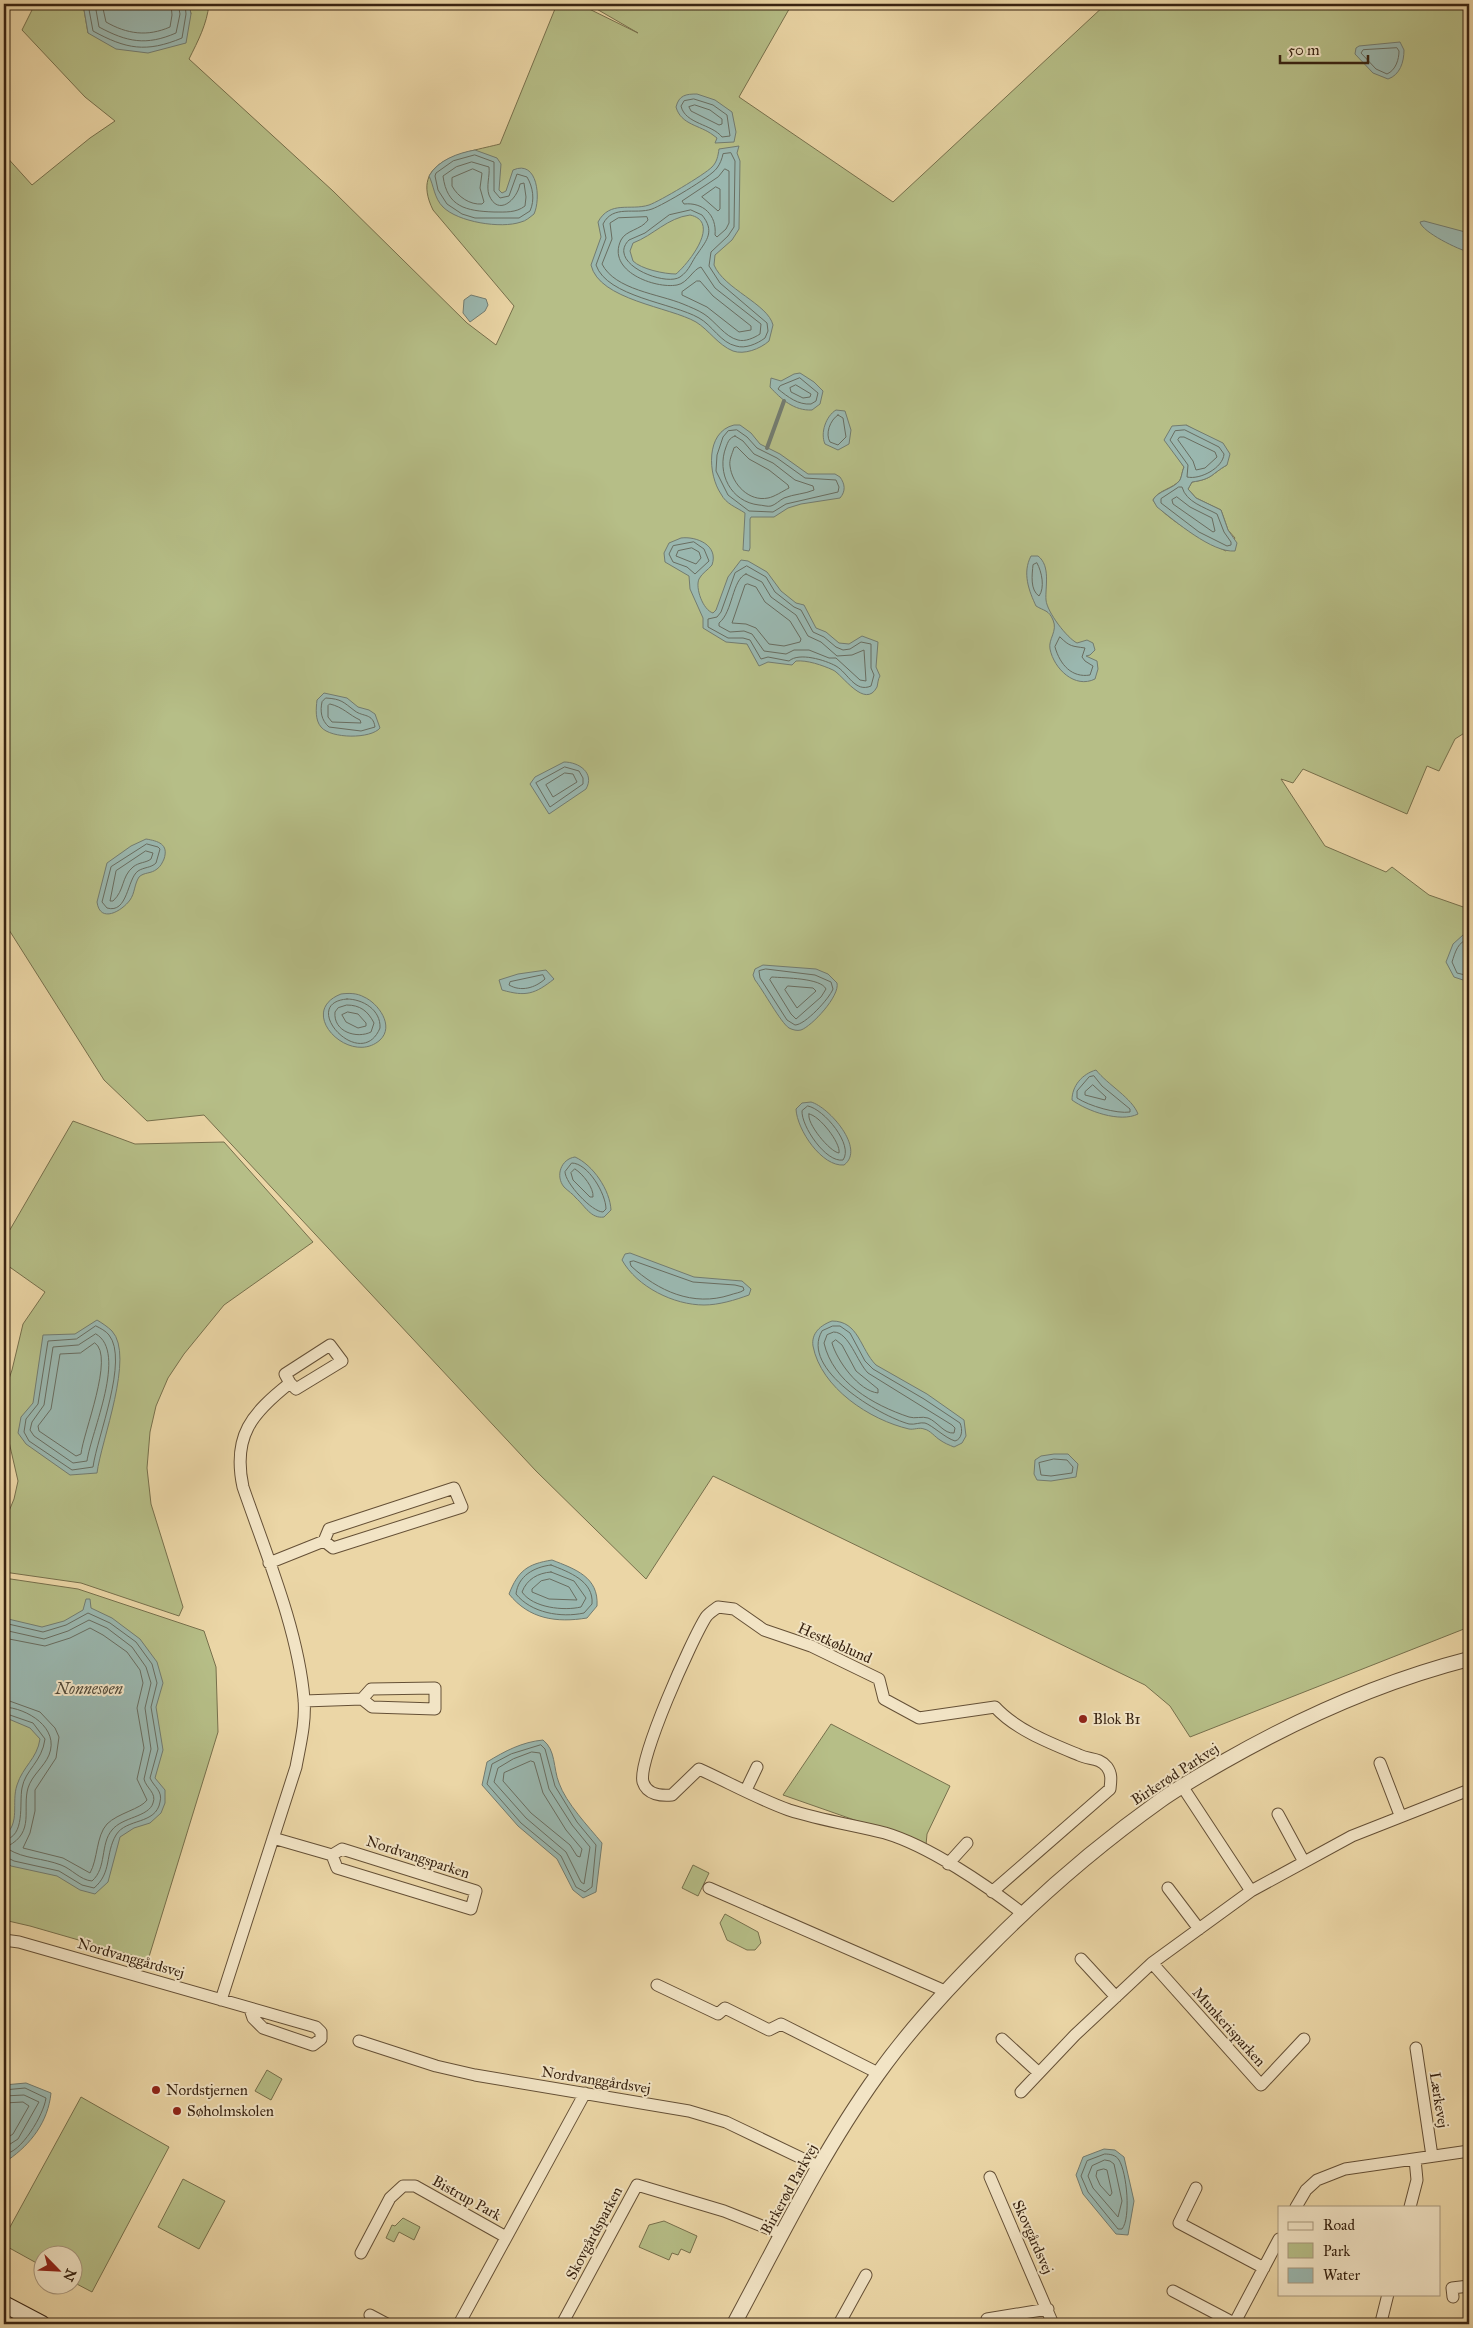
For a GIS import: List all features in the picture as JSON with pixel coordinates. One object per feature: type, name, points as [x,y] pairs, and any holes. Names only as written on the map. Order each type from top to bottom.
[{"type":"main road","points":[[4,2304],[42,2324]]},
{"type":"street","points":[[330,1345],[342,1361],[296,1389],[290,1383],[285,1374],[330,1345]]},
{"type":"street","points":[[221,2000],[296,1767],[302,1736],[304,1701],[298,1651],[243,1487],[239,1468],[241,1448],[248,1425],[264,1403],[290,1383]]},
{"type":"street","points":[[269,1563],[324,1540],[329,1530],[454,1488],[460,1498],[462,1508],[333,1548],[324,1540]]},
{"type":"street","name":"Hestkøblund","points":[[992,1892],[1110,1789],[1112,1776],[1106,1766],[1096,1758],[1081,1757],[1007,1720],[995,1707],[919,1718],[884,1700],[879,1679],[810,1646],[764,1630],[734,1609],[718,1607],[707,1615],[680,1672],[650,1746],[643,1782],[649,1790],[659,1796],[672,1795],[699,1769],[786,1809],[814,1818],[886,1834],[915,1845],[948,1864],[1022,1913]]},
{"type":"street","name":"Birkerød Parkvej","points":[[734,2324],[820,2167],[878,2073],[945,1991],[1022,1913],[1080,1861],[1182,1786],[1274,1733],[1351,1699],[1469,1659]]},
{"type":"street","points":[[304,1701],[362,1700],[372,1708],[435,1709],[435,1688],[371,1689],[362,1700]]},
{"type":"street","points":[[1380,1763],[1400,1815]]},
{"type":"street","points":[[746,1790],[757,1767]]},
{"type":"street","points":[[1182,1786],[1251,1891]]},
{"type":"street","points":[[1021,2092],[1075,2035],[1152,1963],[1251,1891],[1352,1836],[1400,1815],[1469,1790]]},
{"type":"street","points":[[1278,1814],[1304,1862]]},
{"type":"street","name":"Nordvangsparken","points":[[273,1838],[332,1856]]},
{"type":"street","points":[[948,1864],[967,1843]]},
{"type":"street","name":"Nordvangsparken","points":[[342,1849],[476,1891],[471,1909],[337,1868],[332,1856],[342,1849]]},
{"type":"street","points":[[709,1888],[945,1991]]},
{"type":"street","points":[[1168,1888],[1199,1929]]},
{"type":"street","name":"Nordvanggårdsvej","points":[[4,1940],[19,1942],[316,2027],[321,2032],[321,2038],[314,2045],[263,2028],[253,2018],[250,2009]]},
{"type":"street","points":[[1081,1959],[1116,1997]]},
{"type":"street","name":"Munkerisparken","points":[[1152,1963],[1261,2086],[1304,2039]]},
{"type":"street","points":[[657,1985],[718,2014],[725,2008],[769,2030],[781,2024],[878,2073]]},
{"type":"street","points":[[1002,2039],[1039,2073]]},
{"type":"street","name":"Nordvanggårdsvej","points":[[359,2041],[436,2066],[475,2075],[689,2111],[726,2122],[820,2167]]},
{"type":"street","name":"Lærkevej","points":[[1416,2048],[1432,2156]]},
{"type":"street","name":"Bistrup Park","points":[[459,2324],[585,2093]]},
{"type":"street","points":[[1297,2206],[1306,2190],[1317,2180],[1345,2169],[1469,2151]]},
{"type":"street","points":[[1410,2206],[1417,2180],[1415,2159]]},
{"type":"street","name":"Skovgårdsvej","points":[[990,2177],[1053,2324]]},
{"type":"street","name":"Skovgårdsparken","points":[[562,2324],[637,2185],[724,2211],[782,2234]]},
{"type":"street","name":"Bistrup Park","points":[[361,2253],[390,2198],[403,2186],[416,2186],[506,2237]]},
{"type":"street","points":[[1196,2188],[1179,2223],[1264,2268]]},
{"type":"street","points":[[1173,2291],[1234,2324],[1278,2241]]},
{"type":"street","points":[[839,2324],[866,2275]]},
{"type":"street","points":[[1453,2297],[1452,2288],[1469,2286]]},
{"type":"street","points":[[1381,2322],[1388,2296]]},
{"type":"street","points":[[987,2319],[1048,2309]]},
{"type":"street","points":[[370,2315],[388,2324]]},
{"type":"green space","points":[[35,4],[83,4],[88,33],[191,14],[189,4],[209,4],[199,39],[189,59],[333,191],[467,323],[496,345],[514,306],[433,210],[427,193],[428,179],[434,169],[444,161],[457,155],[500,144],[557,4],[579,4],[638,33],[588,4],[792,4],[739,97],[893,202],[1106,4],[1469,4],[1469,730],[1455,739],[1439,771],[1427,766],[1407,814],[1303,769],[1293,783],[1281,779],[1325,846],[1386,872],[1392,867],[1429,895],[1469,909],[1469,1627],[1190,1737],[1170,1706],[1145,1685],[713,1476],[646,1579],[536,1471],[204,1115],[147,1121],[104,1080],[4,922],[4,154],[32,185],[90,138],[115,121],[85,97],[22,30]],"holes":[[[1186,425],[1201,433],[1227,465],[1208,478],[1192,482],[1188,489],[1196,498],[1221,510],[1228,530],[1235,538],[1226,551],[1175,522],[1153,500],[1158,494],[1174,486],[1180,480],[1184,467],[1176,455]]]},
{"type":"green space","points":[[73,1121],[135,1144],[224,1142],[313,1242],[224,1305],[184,1354],[168,1378],[156,1406],[150,1432],[147,1468],[151,1504],[183,1607],[179,1616],[81,1583],[4,1572],[4,1523],[14,1499],[18,1481],[4,1420],[4,1393],[12,1370],[23,1324],[45,1292],[4,1263],[4,1240]]},
{"type":"green space","points":[[4,1578],[78,1589],[204,1631],[216,1667],[218,1732],[148,1960],[4,1920]]},
{"type":"green space","points":[[831,1724],[950,1786],[927,1834],[926,1845],[783,1795]]},
{"type":"green space","points":[[693,1865],[709,1873],[698,1896],[682,1888]]},
{"type":"green space","points":[[725,1914],[758,1932],[761,1943],[755,1950],[747,1950],[727,1940],[720,1923]]},
{"type":"green space","points":[[267,2070],[282,2079],[271,2100],[255,2091]]},
{"type":"green space","points":[[81,2097],[169,2147],[92,2292],[82,2287],[82,2246],[32,2246],[32,2260],[4,2245],[4,2238]]},
{"type":"green space","points":[[183,2179],[225,2201],[199,2249],[158,2227]]},
{"type":"green space","points":[[403,2218],[420,2227],[414,2240],[399,2232],[394,2242],[386,2238],[392,2225],[395,2226]]},
{"type":"green space","points":[[664,2221],[697,2236],[690,2253],[681,2249],[678,2255],[672,2253],[669,2260],[639,2247],[649,2225]]},
{"type":"water","points":[[83,4],[189,4],[191,14],[186,43],[148,53],[116,49],[88,33]]},
{"type":"water","points":[[1400,42],[1404,50],[1402,63],[1396,74],[1388,79],[1373,73],[1355,54],[1356,48],[1359,46]]},
{"type":"water","points":[[697,94],[715,100],[732,112],[736,132],[734,142],[715,143],[717,138],[686,121],[678,113],[676,107],[681,98],[686,95]]},
{"type":"water","points":[[739,146],[737,153],[740,161],[739,229],[732,240],[715,255],[714,265],[727,282],[763,310],[773,325],[769,341],[757,349],[747,352],[733,351],[696,322],[637,301],[607,287],[597,277],[591,265],[601,237],[598,222],[603,215],[614,209],[649,205],[672,193],[712,167],[718,156],[719,149]],"holes":[[[690,215],[699,219],[703,226],[700,243],[688,262],[676,274],[653,270],[633,261],[630,251],[633,243],[648,236],[667,223],[682,217]]]},
{"type":"water","points":[[475,150],[497,158],[501,164],[499,190],[502,193],[506,191],[513,170],[521,168],[528,170],[536,182],[537,199],[534,214],[521,222],[502,225],[480,223],[459,217],[443,207],[436,196],[429,176],[433,170],[449,158]]},
{"type":"water","points":[[1424,221],[1469,233],[1469,252],[1457,248],[1427,231],[1420,222]]},
{"type":"water","points":[[471,295],[486,299],[488,305],[485,311],[470,322],[463,313],[464,300]]},
{"type":"water","points":[[800,373],[814,382],[823,391],[820,404],[812,410],[799,409],[783,400],[770,387],[771,378],[781,381]]},
{"type":"water","points":[[836,410],[845,411],[851,430],[849,444],[838,450],[825,444],[823,435],[829,416]]},
{"type":"water","points":[[734,425],[740,425],[751,433],[760,444],[780,454],[808,474],[835,474],[840,477],[844,488],[840,498],[801,504],[788,508],[774,517],[751,517],[750,548],[749,551],[743,550],[745,513],[728,503],[723,497],[713,476],[712,466],[714,445],[718,436],[725,429]]},
{"type":"water","points":[[1186,425],[1223,443],[1230,454],[1227,465],[1208,478],[1192,482],[1188,489],[1196,498],[1221,510],[1228,530],[1237,543],[1235,551],[1216,547],[1205,542],[1157,507],[1153,500],[1158,494],[1174,486],[1180,480],[1184,467],[1164,440],[1172,426]]},
{"type":"water","points":[[681,538],[699,540],[705,543],[712,552],[712,565],[700,577],[698,583],[701,598],[709,611],[713,613],[716,610],[728,577],[741,560],[748,561],[767,572],[781,591],[796,603],[804,605],[816,628],[826,632],[839,643],[849,644],[862,636],[878,642],[876,667],[880,676],[877,687],[872,693],[866,695],[860,693],[833,670],[810,662],[796,661],[792,665],[768,662],[759,666],[747,644],[726,642],[703,628],[703,618],[690,589],[689,576],[665,562],[664,553],[669,543]]},
{"type":"water","points":[[1031,556],[1038,556],[1045,565],[1047,605],[1058,624],[1077,643],[1087,640],[1093,643],[1095,650],[1086,656],[1097,661],[1098,669],[1095,679],[1080,681],[1073,679],[1066,675],[1056,664],[1050,649],[1050,642],[1054,631],[1053,620],[1048,612],[1036,606],[1028,582],[1027,569]]},
{"type":"water","points":[[324,693],[347,698],[358,707],[369,710],[375,714],[380,728],[375,732],[360,736],[333,734],[326,731],[319,724],[316,714],[317,700]]},
{"type":"water","points":[[564,762],[580,766],[587,773],[588,783],[586,789],[549,814],[530,784],[535,777]]},
{"type":"water","points":[[146,839],[158,842],[164,847],[164,859],[155,871],[139,877],[132,897],[122,908],[112,913],[102,913],[97,902],[107,863],[131,846]]},
{"type":"water","points":[[1463,935],[1469,935],[1469,982],[1454,977],[1446,962],[1453,944]]},
{"type":"water","points":[[763,965],[816,969],[828,974],[837,983],[837,989],[830,1003],[812,1023],[801,1030],[792,1029],[781,1020],[755,980],[753,975],[755,969]]},
{"type":"water","points":[[546,970],[554,979],[536,991],[524,994],[502,990],[499,980],[518,974]]},
{"type":"water","points":[[341,994],[361,996],[375,1004],[383,1015],[386,1028],[380,1040],[368,1047],[355,1047],[342,1042],[332,1034],[325,1024],[323,1013],[328,1002]]},
{"type":"water","points":[[1096,1070],[1131,1102],[1138,1114],[1122,1117],[1113,1116],[1095,1112],[1072,1100],[1072,1095],[1079,1081],[1086,1074]]},
{"type":"water","points":[[811,1102],[818,1105],[835,1120],[848,1139],[851,1149],[850,1158],[844,1165],[836,1164],[819,1154],[801,1127],[796,1109],[802,1103]]},
{"type":"water","points":[[575,1157],[594,1172],[604,1187],[611,1210],[604,1217],[592,1214],[561,1183],[560,1173],[563,1164],[570,1158]]},
{"type":"water","points":[[630,1253],[694,1277],[742,1281],[751,1289],[749,1295],[721,1303],[704,1305],[681,1302],[657,1293],[637,1278],[622,1260],[625,1254]]},
{"type":"water","points":[[97,1320],[112,1331],[118,1343],[120,1359],[115,1399],[97,1473],[70,1475],[26,1444],[18,1433],[21,1417],[33,1403],[43,1335],[75,1334]]},
{"type":"water","points":[[832,1321],[841,1322],[854,1331],[876,1365],[927,1394],[964,1420],[966,1436],[962,1443],[954,1447],[926,1430],[920,1428],[909,1429],[894,1425],[849,1400],[826,1375],[818,1361],[813,1346],[815,1333]]},
{"type":"water","points":[[1068,1454],[1078,1464],[1076,1477],[1051,1481],[1037,1480],[1034,1474],[1035,1460],[1041,1456]]},
{"type":"water","points":[[552,1560],[577,1571],[590,1581],[597,1596],[597,1606],[587,1618],[565,1620],[534,1614],[525,1609],[509,1594],[512,1586],[524,1570],[530,1566]]},
{"type":"water","name":"Nonnesøen","points":[[86,1599],[90,1599],[91,1608],[112,1618],[140,1639],[157,1662],[163,1683],[156,1707],[163,1750],[155,1778],[165,1790],[165,1803],[161,1813],[150,1823],[134,1828],[120,1837],[108,1882],[95,1894],[80,1890],[57,1876],[11,1866],[4,1859],[4,1836],[9,1831],[14,1819],[17,1785],[36,1752],[40,1739],[30,1728],[4,1717],[4,1618],[42,1627],[64,1621],[83,1610]]},
{"type":"water","points":[[543,1740],[552,1754],[562,1791],[602,1843],[596,1892],[583,1898],[573,1890],[557,1859],[518,1826],[482,1785],[487,1762],[514,1748]]},
{"type":"water","points":[[26,2083],[51,2093],[49,2104],[42,2123],[31,2139],[8,2160],[4,2159],[4,2085]]},
{"type":"water","points":[[1104,2149],[1115,2150],[1124,2157],[1134,2201],[1128,2235],[1116,2234],[1083,2194],[1076,2175],[1083,2157]]},
{"type":"waterway","points":[[767,448],[784,401]]},
{"type":"place","name":"Blok B1","points":[[1083,1719]]},
{"type":"place","name":"Nordstjernen","points":[[156,2090]]},
{"type":"place","name":"Søholmskolen","points":[[177,2111]]}]
